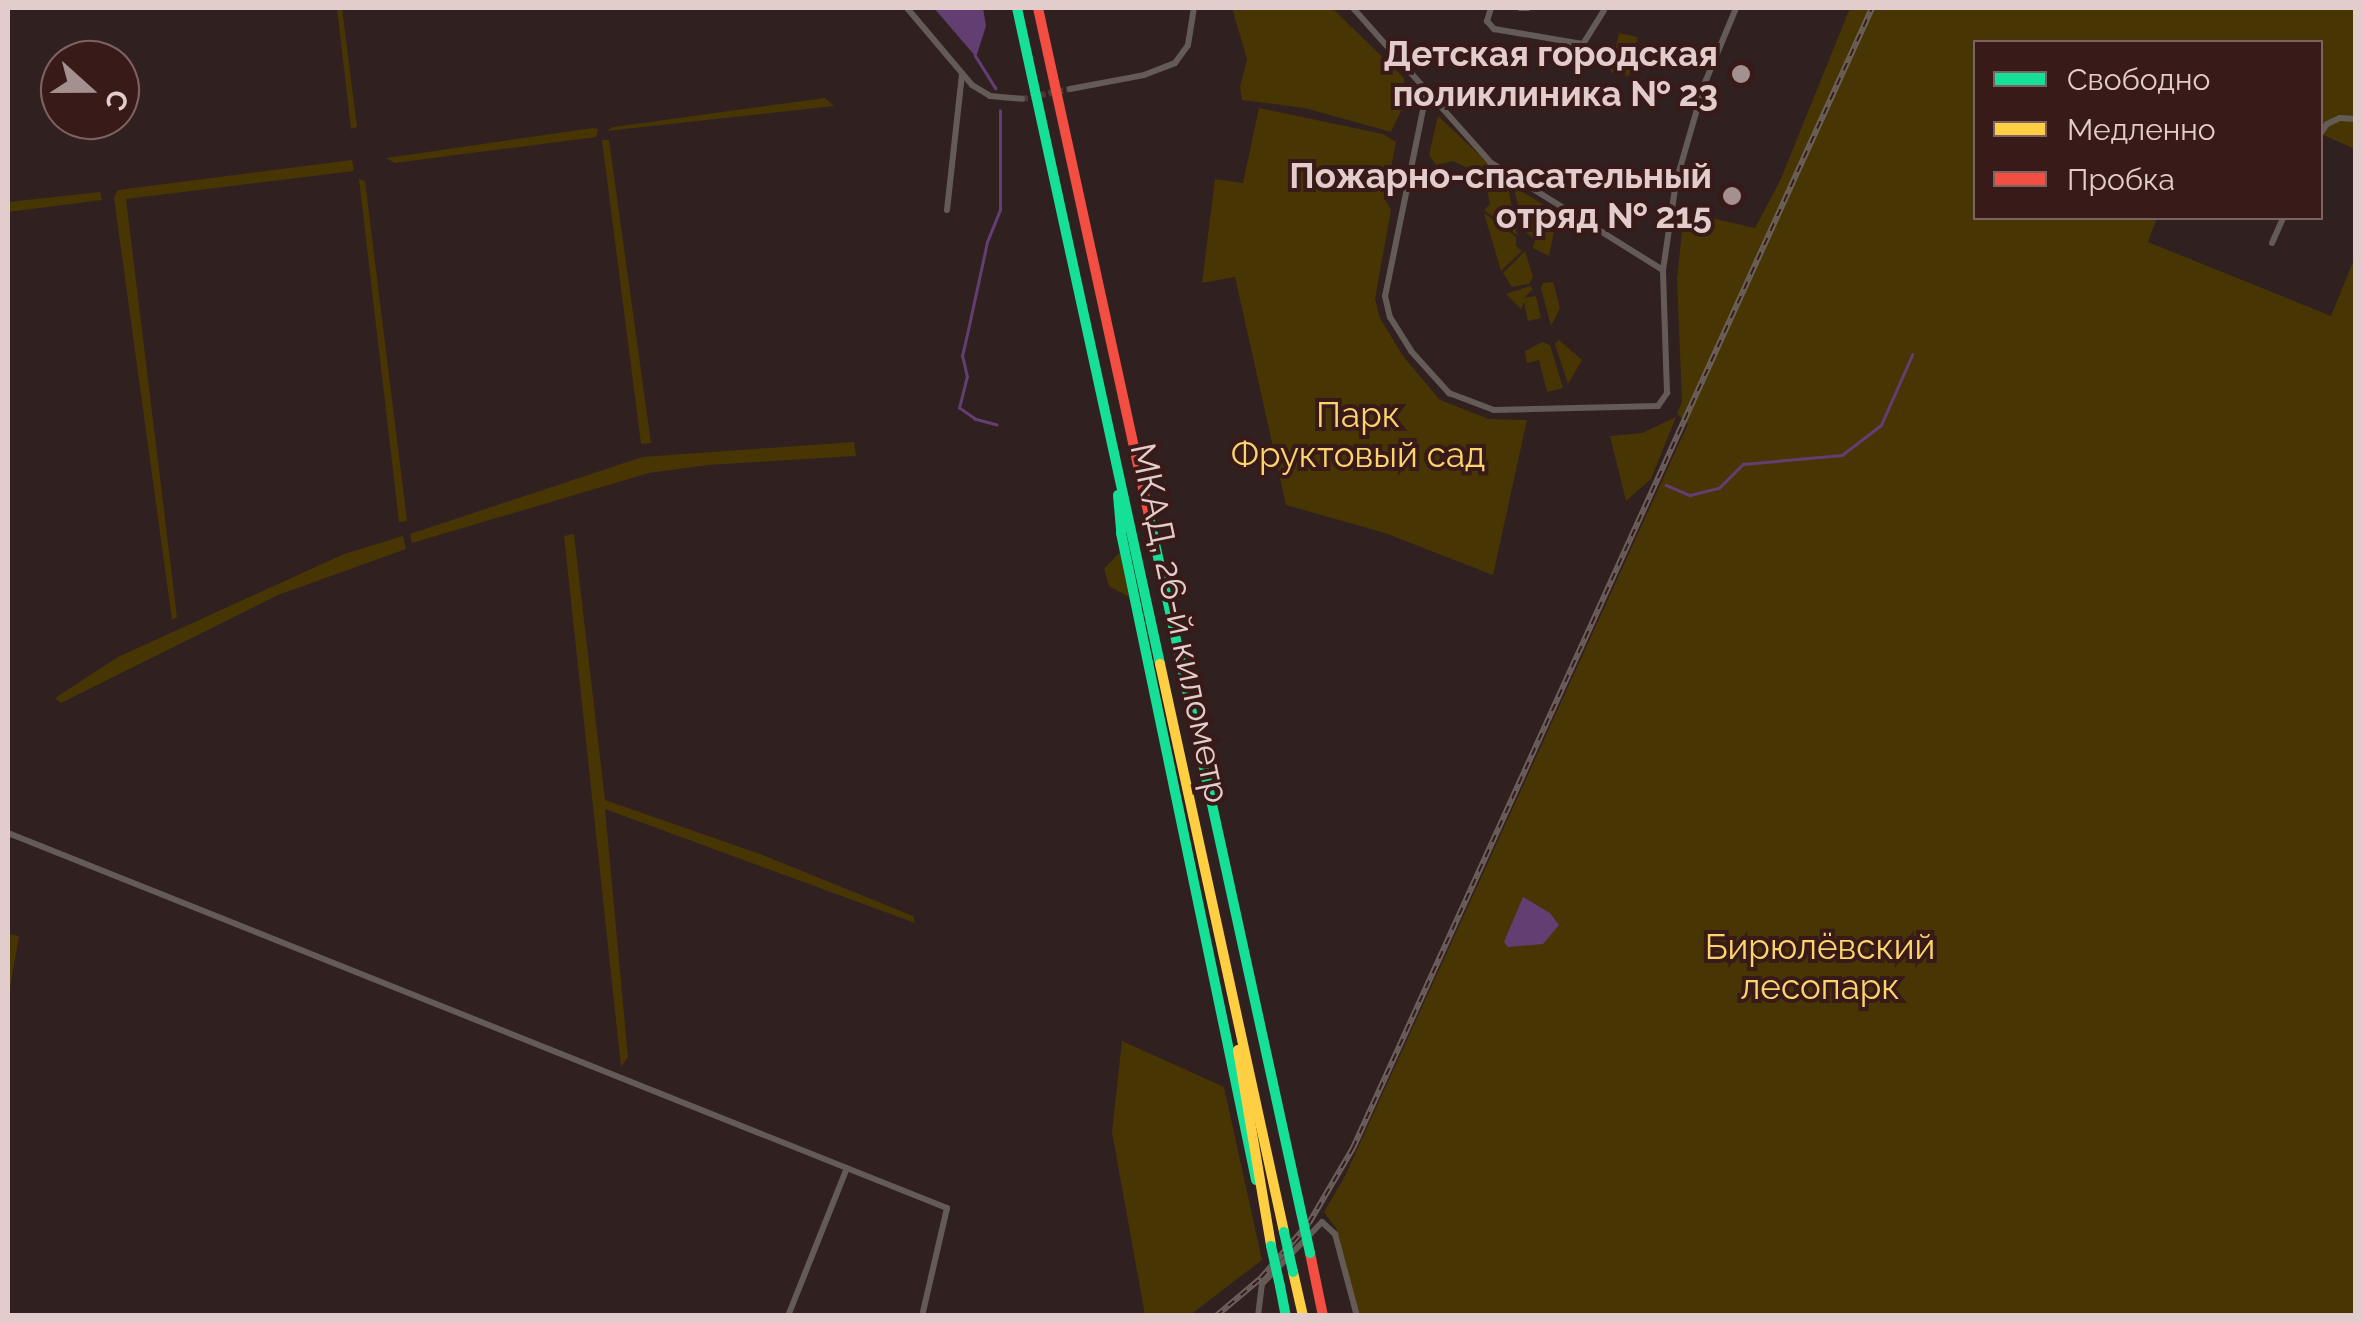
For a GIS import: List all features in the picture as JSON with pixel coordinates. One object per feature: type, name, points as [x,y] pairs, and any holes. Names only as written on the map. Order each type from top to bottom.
[{"type":"main road","name":"МКАД, 26-й километр","points":[[1017,8],[1303,1316]]},
{"type":"main road","name":"МКАД, 26-й километр","points":[[1040,8],[1323,1316]]},
{"type":"main road","points":[[1114,452],[1121,533],[1286,1316]]},
{"type":"main road","points":[[1225,960],[1265,1218]]},
{"type":"street","points":[[907,8],[962,74],[990,96],[1019,99]]},
{"type":"street","points":[[1070,88],[1144,75],[1176,64],[1188,45],[1194,8]]},
{"type":"street","points":[[1352,8],[1490,162],[1663,270]]},
{"type":"street","points":[[1491,8],[1488,21],[1494,29],[1583,44],[1604,11]]},
{"type":"street","points":[[1520,8],[1528,8]]},
{"type":"street","points":[[1427,90],[1385,296],[1390,317],[1412,351],[1449,392],[1494,410],[1602,410],[1662,404],[1667,393],[1663,270],[1676,182],[1692,120],[1736,8]]},
{"type":"street","points":[[948,210],[962,74]]},
{"type":"street","points":[[2323,130],[2340,118],[2356,119]]},
{"type":"street","points":[[2272,244],[2282,220]]},
{"type":"street","points":[[8,833],[947,1208],[922,1316]]},
{"type":"street","points":[[788,1316],[847,1168]]},
{"type":"street","points":[[1259,1314],[1262,1284],[1322,1222],[1335,1234],[1357,1316]]},
{"type":"green space","points":[[337,8],[342,8],[357,127],[351,129]]},
{"type":"green space","points":[[1232,8],[1332,8],[1404,78],[1405,102],[1391,132],[1305,108],[1242,100],[1240,87],[1247,59]]},
{"type":"green space","name":"Бирюлёвский лесопарк","points":[[1850,8],[2355,8],[2355,149],[2323,135],[2323,40],[1973,40],[1973,220],[2156,220],[2148,242],[2331,316],[2355,257],[2355,1315],[1359,1315],[1336,1228],[1324,1212],[1345,1176],[1688,424],[1677,414],[1682,402],[1677,279],[1684,212],[1755,228],[1780,181]]},
{"type":"green space","points":[[1619,33],[1638,37],[1629,76],[1611,72]]},
{"type":"green space","points":[[825,98],[834,106],[606,131],[613,127]]},
{"type":"green space","name":"Парк Фруктовый сад","points":[[1259,108],[1383,134],[1396,142],[1385,199],[1391,210],[1375,299],[1380,318],[1403,356],[1440,400],[1489,419],[1527,420],[1493,575],[1385,533],[1286,505],[1235,277],[1202,283],[1215,179],[1243,183]]},
{"type":"green space","points":[[1438,116],[1507,181],[1517,235],[1484,210],[1490,204],[1488,193],[1476,172],[1453,161],[1436,165],[1429,155]]},
{"type":"green space","points":[[598,129],[596,137],[395,163],[386,158]]},
{"type":"green space","points":[[602,140],[609,140],[651,443],[641,444]]},
{"type":"green space","points":[[352,160],[354,171],[126,199],[177,617],[172,620],[114,198],[118,190]]},
{"type":"green space","points":[[359,179],[365,181],[407,521],[399,522]]},
{"type":"green space","points":[[1513,186],[1568,220],[1556,221],[1549,256],[1533,248],[1535,240],[1525,231]]},
{"type":"green space","points":[[100,192],[102,200],[8,212],[8,202]]},
{"type":"green space","points":[[1484,213],[1516,237],[1516,246],[1522,251],[1501,271]]},
{"type":"green space","points":[[1525,251],[1533,277],[1529,284],[1512,287],[1503,273]]},
{"type":"green space","points":[[1553,282],[1560,308],[1551,326],[1541,288],[1543,283]]},
{"type":"green space","points":[[1530,286],[1533,289],[1524,298],[1536,296],[1541,318],[1528,321],[1524,302],[1521,309],[1506,294]]},
{"type":"green space","points":[[1559,340],[1582,360],[1568,384],[1555,344]]},
{"type":"green space","points":[[1542,342],[1550,345],[1563,388],[1547,392],[1539,360],[1527,363],[1525,351]]},
{"type":"green space","points":[[1676,417],[1651,479],[1626,501],[1610,436],[1642,433]]},
{"type":"green space","points":[[854,442],[856,456],[708,465],[649,473],[412,543],[410,534],[642,457]]},
{"type":"green space","points":[[574,534],[605,800],[760,854],[913,916],[915,923],[605,809],[628,1057],[621,1067],[564,536]]},
{"type":"green space","points":[[403,536],[406,549],[278,595],[61,703],[55,698],[118,657],[344,554]]},
{"type":"green space","points":[[1120,552],[1129,597],[1109,586],[1104,569]]},
{"type":"green space","points":[[8,934],[19,936],[8,999]]},
{"type":"green space","points":[[1122,1041],[1224,1087],[1262,1260],[1190,1315],[1145,1315],[1112,1132]]},
{"type":"shaded area","points":[[934,8],[983,8],[986,26],[976,57]]},
{"type":"shaded area","points":[[1523,897],[1550,913],[1559,925],[1543,944],[1508,947],[1504,942]]},
{"type":"waterway","points":[[975,55],[996,88]]},
{"type":"waterway","points":[[997,425],[975,419],[959,408],[967,377],[962,356],[987,242],[1000,210],[1000,111]]},
{"type":"waterway","points":[[1666,485],[1690,495],[1719,488],[1743,464],[1842,455],[1881,425],[1912,355]]},
{"type":"tunnel","points":[[1022,99],[1070,89]]},
{"type":"railway","points":[[1216,1316],[1261,1278],[1309,1223],[1353,1148],[1872,8]]},
{"type":"traffic: fast","points":[[1017,8],[1160,664]]},
{"type":"traffic: fast","points":[[1118,495],[1121,533],[1256,1180]]},
{"type":"traffic: fast","points":[[1149,516],[1301,1212]]},
{"type":"traffic: fast","points":[[1301,1212],[1310,1253]]},
{"type":"traffic: fast","points":[[1284,1232],[1293,1272]]},
{"type":"traffic: fast","points":[[1271,1246],[1280,1286]]},
{"type":"traffic: fast","points":[[1280,1286],[1286,1316]]},
{"type":"traffic: slow","points":[[1160,664],[1284,1232]]},
{"type":"traffic: slow","points":[[1238,1050],[1271,1246]]},
{"type":"traffic: slow","points":[[1293,1272],[1303,1316]]},
{"type":"traffic: jam","points":[[1038,8],[1149,516]]},
{"type":"traffic: jam","points":[[1310,1253],[1323,1316]]},
{"type":"place","name":"Детская городская поликлиника № 23","points":[[1741,74]]},
{"type":"place","name":"Пожарно-спасательный отряд № 215","points":[[1732,196]]}]
